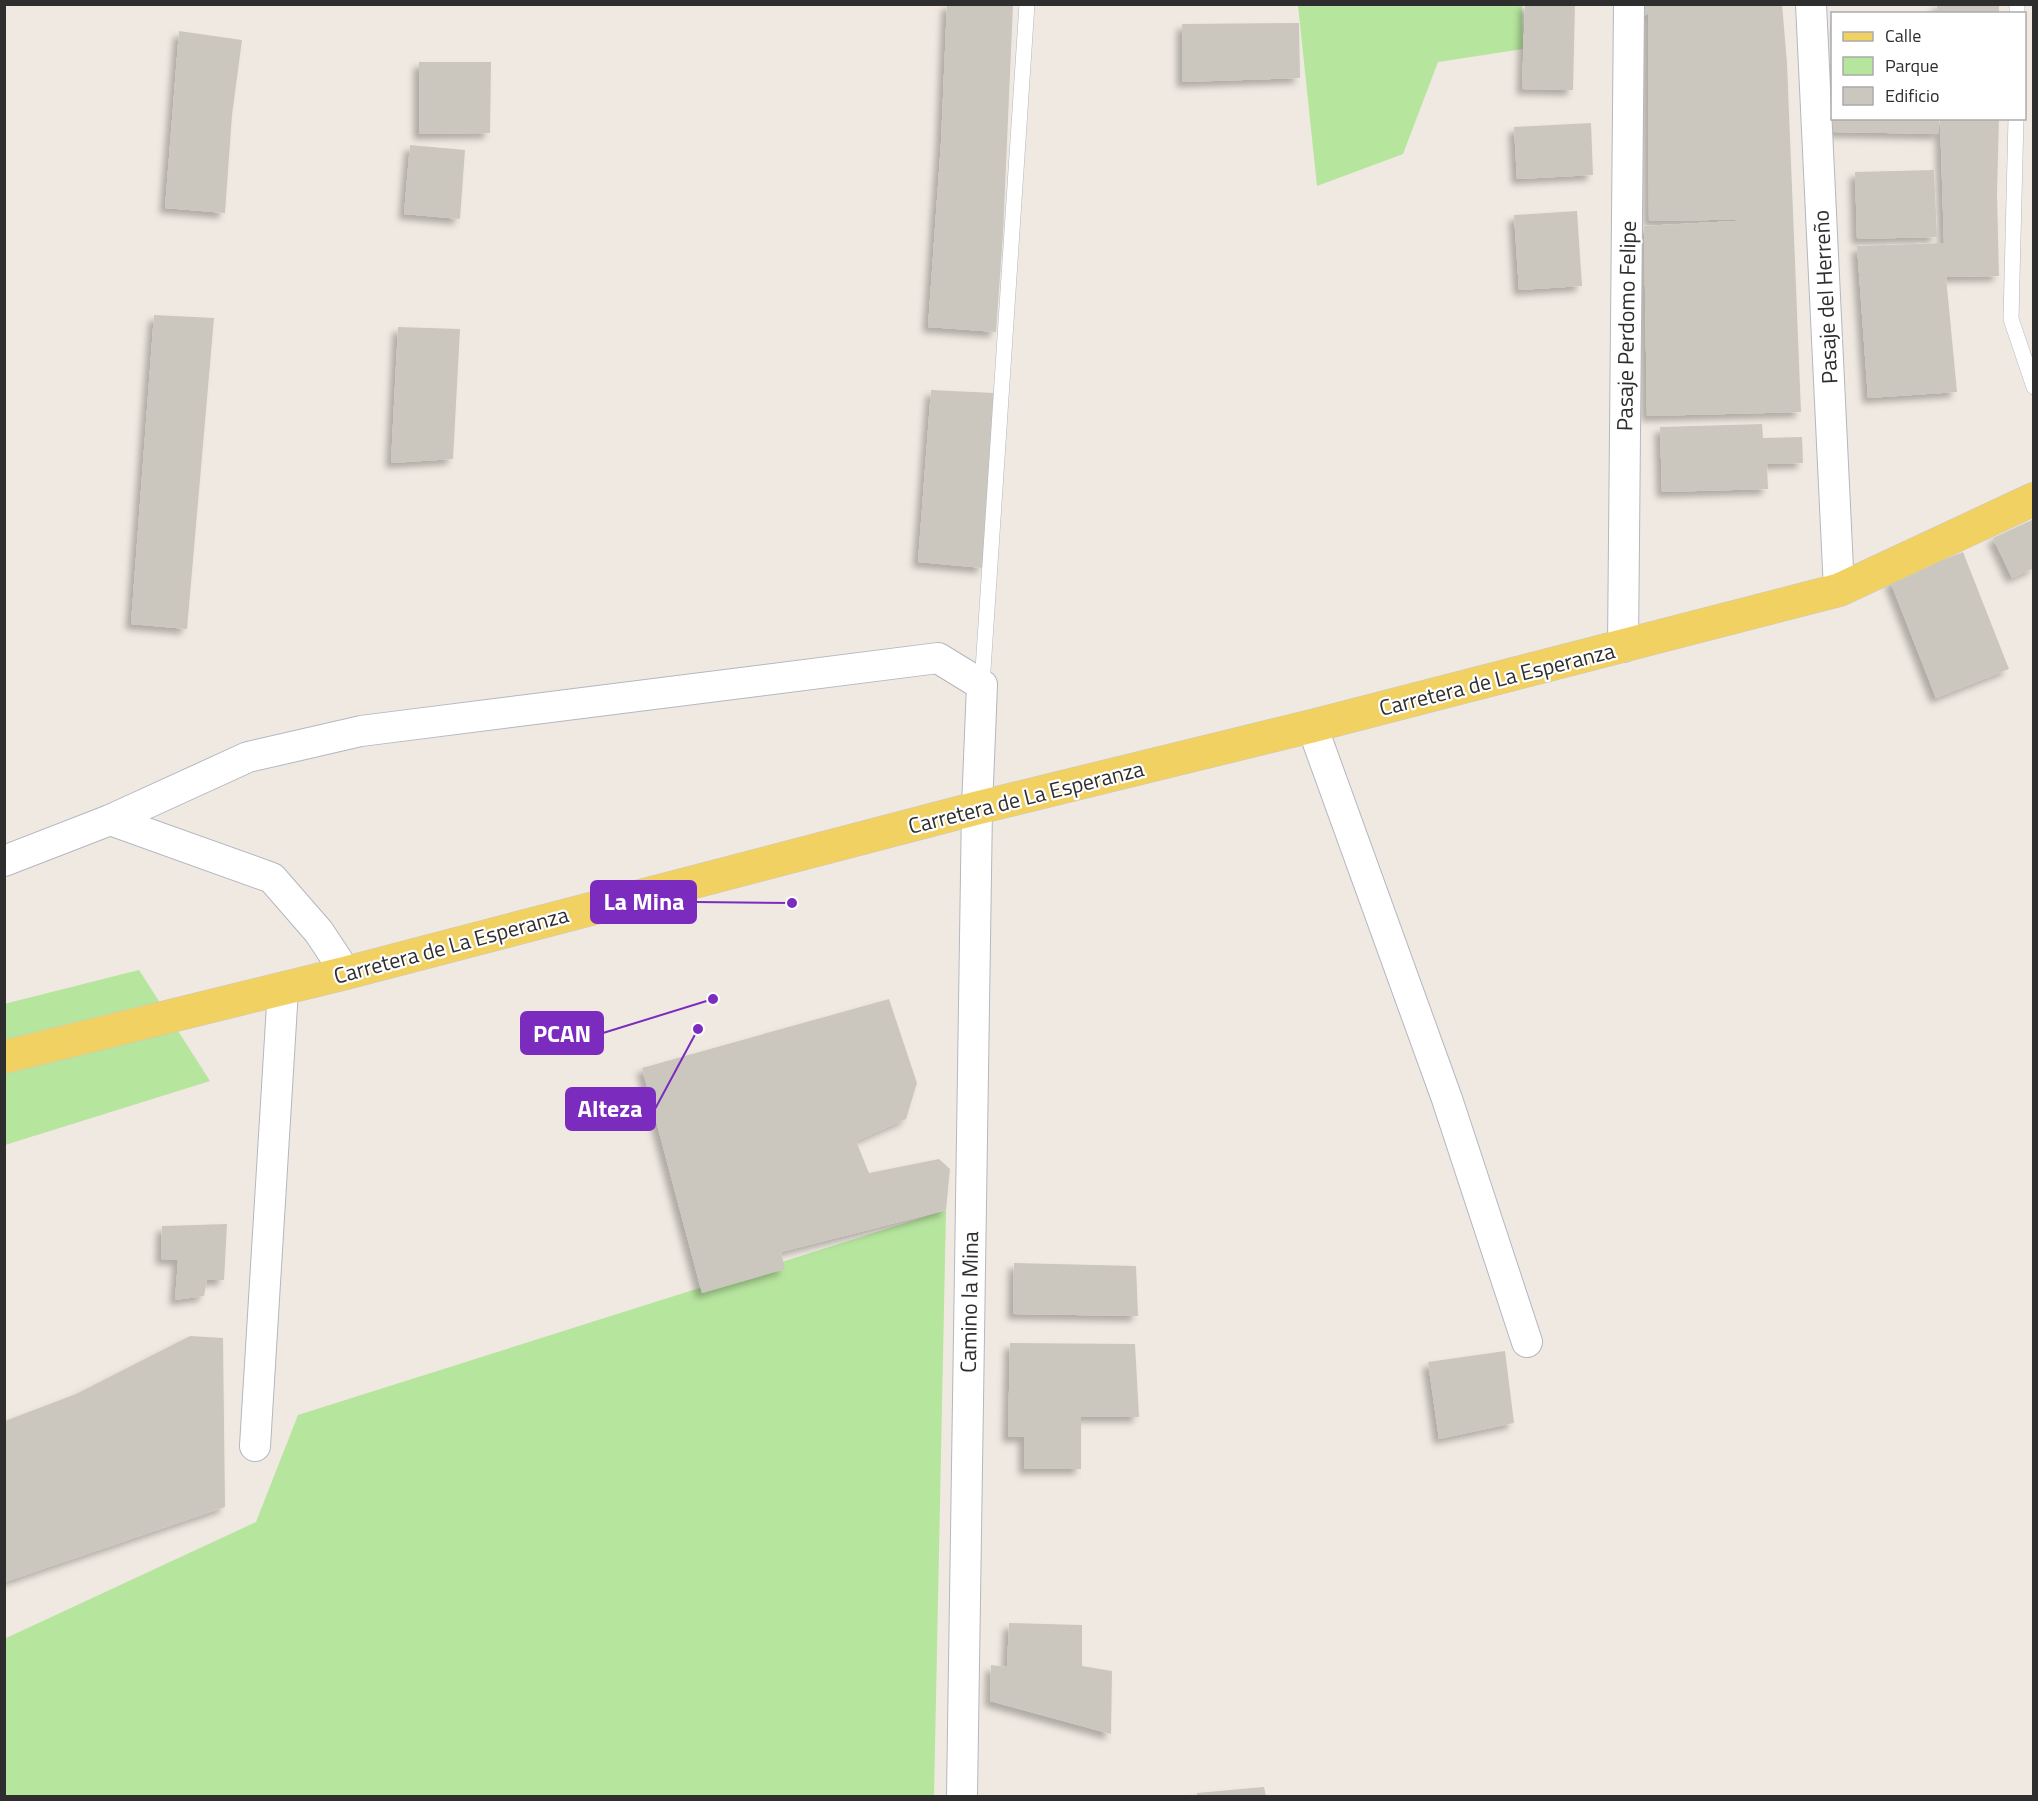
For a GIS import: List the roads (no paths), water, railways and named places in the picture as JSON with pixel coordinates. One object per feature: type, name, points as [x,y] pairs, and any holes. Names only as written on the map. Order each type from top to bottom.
[{"type":"main road","name":"Carretera de La Esperanza","points":[[4,1057],[346,973],[977,808],[1312,726],[1839,590],[2034,499]]},
{"type":"street","name":"Pasaje Perdomo Felipe","points":[[1623,647],[1629,4]]},
{"type":"street","name":"Pasaje del Herreño","points":[[1811,4],[1839,590]]},
{"type":"street","points":[[6,858],[110,820],[248,757],[361,731],[938,658],[982,686]]},
{"type":"street","name":"Camino la Mina","points":[[962,1797],[977,808],[982,686]]},
{"type":"street","points":[[1312,726],[1447,1099],[1527,1342]]},
{"type":"street","points":[[110,820],[272,878],[319,932],[346,973]]},
{"type":"street","points":[[255,1446],[283,989]]},
{"type":"lane","points":[[982,686],[1027,4]]},
{"type":"lane","points":[[2016,120],[2011,319],[2034,387]]},
{"type":"place","name":"La Mina","points":[[792,903]]},
{"type":"place","name":"PCAN","points":[[713,999]]},
{"type":"place","name":"Alteza","points":[[698,1029]]}]
